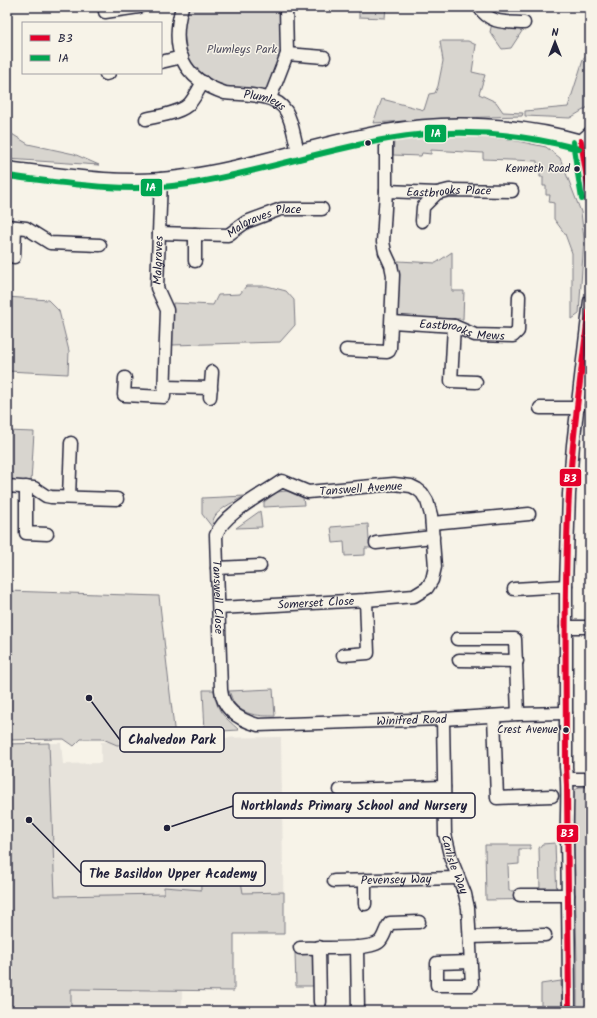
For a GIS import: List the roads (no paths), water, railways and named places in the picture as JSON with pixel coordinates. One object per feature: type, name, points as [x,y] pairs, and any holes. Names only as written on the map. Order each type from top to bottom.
[{"type":"street","points":[[105,12],[139,7]]},
{"type":"street","name":"Plumleys","points":[[182,7],[177,35],[179,49],[188,71],[203,82],[225,93],[270,98],[278,103],[285,110],[298,151]]},
{"type":"street","points":[[270,98],[287,54],[286,7]]},
{"type":"street","points":[[479,7],[485,16],[499,22],[524,23]]},
{"type":"street","points":[[287,54],[324,57]]},
{"type":"street","points":[[162,62],[182,57]]},
{"type":"street","points":[[146,119],[179,111],[185,108],[190,104],[203,82]]},
{"type":"street","points":[[7,168],[115,179],[161,179],[206,173],[386,131],[438,126],[466,125],[515,127],[580,141]]},
{"type":"street","points":[[346,350],[390,351],[393,270],[385,252],[383,242],[386,191],[386,131]]},
{"type":"street","points":[[580,141],[590,133]]},
{"type":"street","points":[[580,141],[590,198]]},
{"type":"street","name":"Malgraves","points":[[161,179],[157,288],[167,310],[165,387]]},
{"type":"street","name":"Eastbrooks Place","points":[[386,191],[438,193],[449,190],[512,191]]},
{"type":"street","points":[[422,221],[422,207],[438,193]]},
{"type":"street","name":"Malgraves Place","points":[[159,233],[228,234],[246,222],[281,209],[322,209]]},
{"type":"street","points":[[14,257],[11,227],[26,228],[50,243],[100,245]]},
{"type":"street","points":[[195,234],[195,261]]},
{"type":"street","name":"Eastbrooks Mews","points":[[392,322],[454,326],[475,335],[513,336],[518,331],[519,296]]},
{"type":"street","points":[[569,1011],[568,779],[566,767],[566,586],[569,494],[590,301]]},
{"type":"street","points":[[454,326],[451,381],[476,382]]},
{"type":"street","points":[[125,378],[124,395],[164,397],[165,387],[211,392],[212,372]]},
{"type":"street","points":[[540,408],[578,408]]},
{"type":"street","points":[[69,497],[71,443]]},
{"type":"street","name":"Tanswell Avenue","points":[[282,481],[308,492],[394,484],[410,486],[422,494],[430,508],[435,567],[432,580],[427,588],[414,596]]},
{"type":"street","name":"Tanswell Close","points":[[258,725],[236,716],[229,710],[221,696],[216,535],[218,529],[232,514],[282,481]]},
{"type":"street","points":[[7,486],[34,488],[49,497],[117,499]]},
{"type":"street","points":[[26,487],[26,533],[47,534]]},
{"type":"street","points":[[432,523],[529,514]]},
{"type":"street","points":[[376,542],[433,537]]},
{"type":"street","points":[[217,568],[260,566]]},
{"type":"street","points":[[514,589],[566,586]]},
{"type":"street","name":"Somerset Close","points":[[219,608],[414,596]]},
{"type":"street","points":[[343,655],[368,653],[366,600]]},
{"type":"street","points":[[566,627],[590,628]]},
{"type":"street","points":[[457,639],[515,639],[518,714]]},
{"type":"street","points":[[459,660],[516,661]]},
{"type":"street","name":"Winifred Road","points":[[258,725],[443,719],[518,714],[566,713]]},
{"type":"street","points":[[494,716],[497,798],[552,796]]},
{"type":"street","name":"Carlisle Way","points":[[443,719],[446,840],[450,859],[467,901],[471,962]]},
{"type":"street","points":[[568,779],[590,779]]},
{"type":"street","points":[[340,790],[444,788]]},
{"type":"street","name":"Pevensey Way","points":[[334,880],[457,878]]},
{"type":"street","points":[[365,880],[365,904]]},
{"type":"street","points":[[520,895],[568,895]]},
{"type":"street","points":[[300,948],[357,947],[373,945],[379,942],[390,923],[419,922]]},
{"type":"street","points":[[470,937],[546,935]]},
{"type":"street","points":[[319,947],[320,1002]]},
{"type":"street","points":[[357,947],[358,1011]]},
{"type":"place","name":"Kenneth Road","points":[[577,169]]},
{"type":"place","name":"Chalvedon Park","points":[[89,698]]},
{"type":"place","name":"Crest Avenue","points":[[566,730]]},
{"type":"place","name":"The Basildon Upper Academy","points":[[29,820]]},
{"type":"place","name":"Northlands Primary School and Nursery","points":[[167,828]]},
{"type":"park label","name":"Plumleys Park","points":[[242,49]]}]
